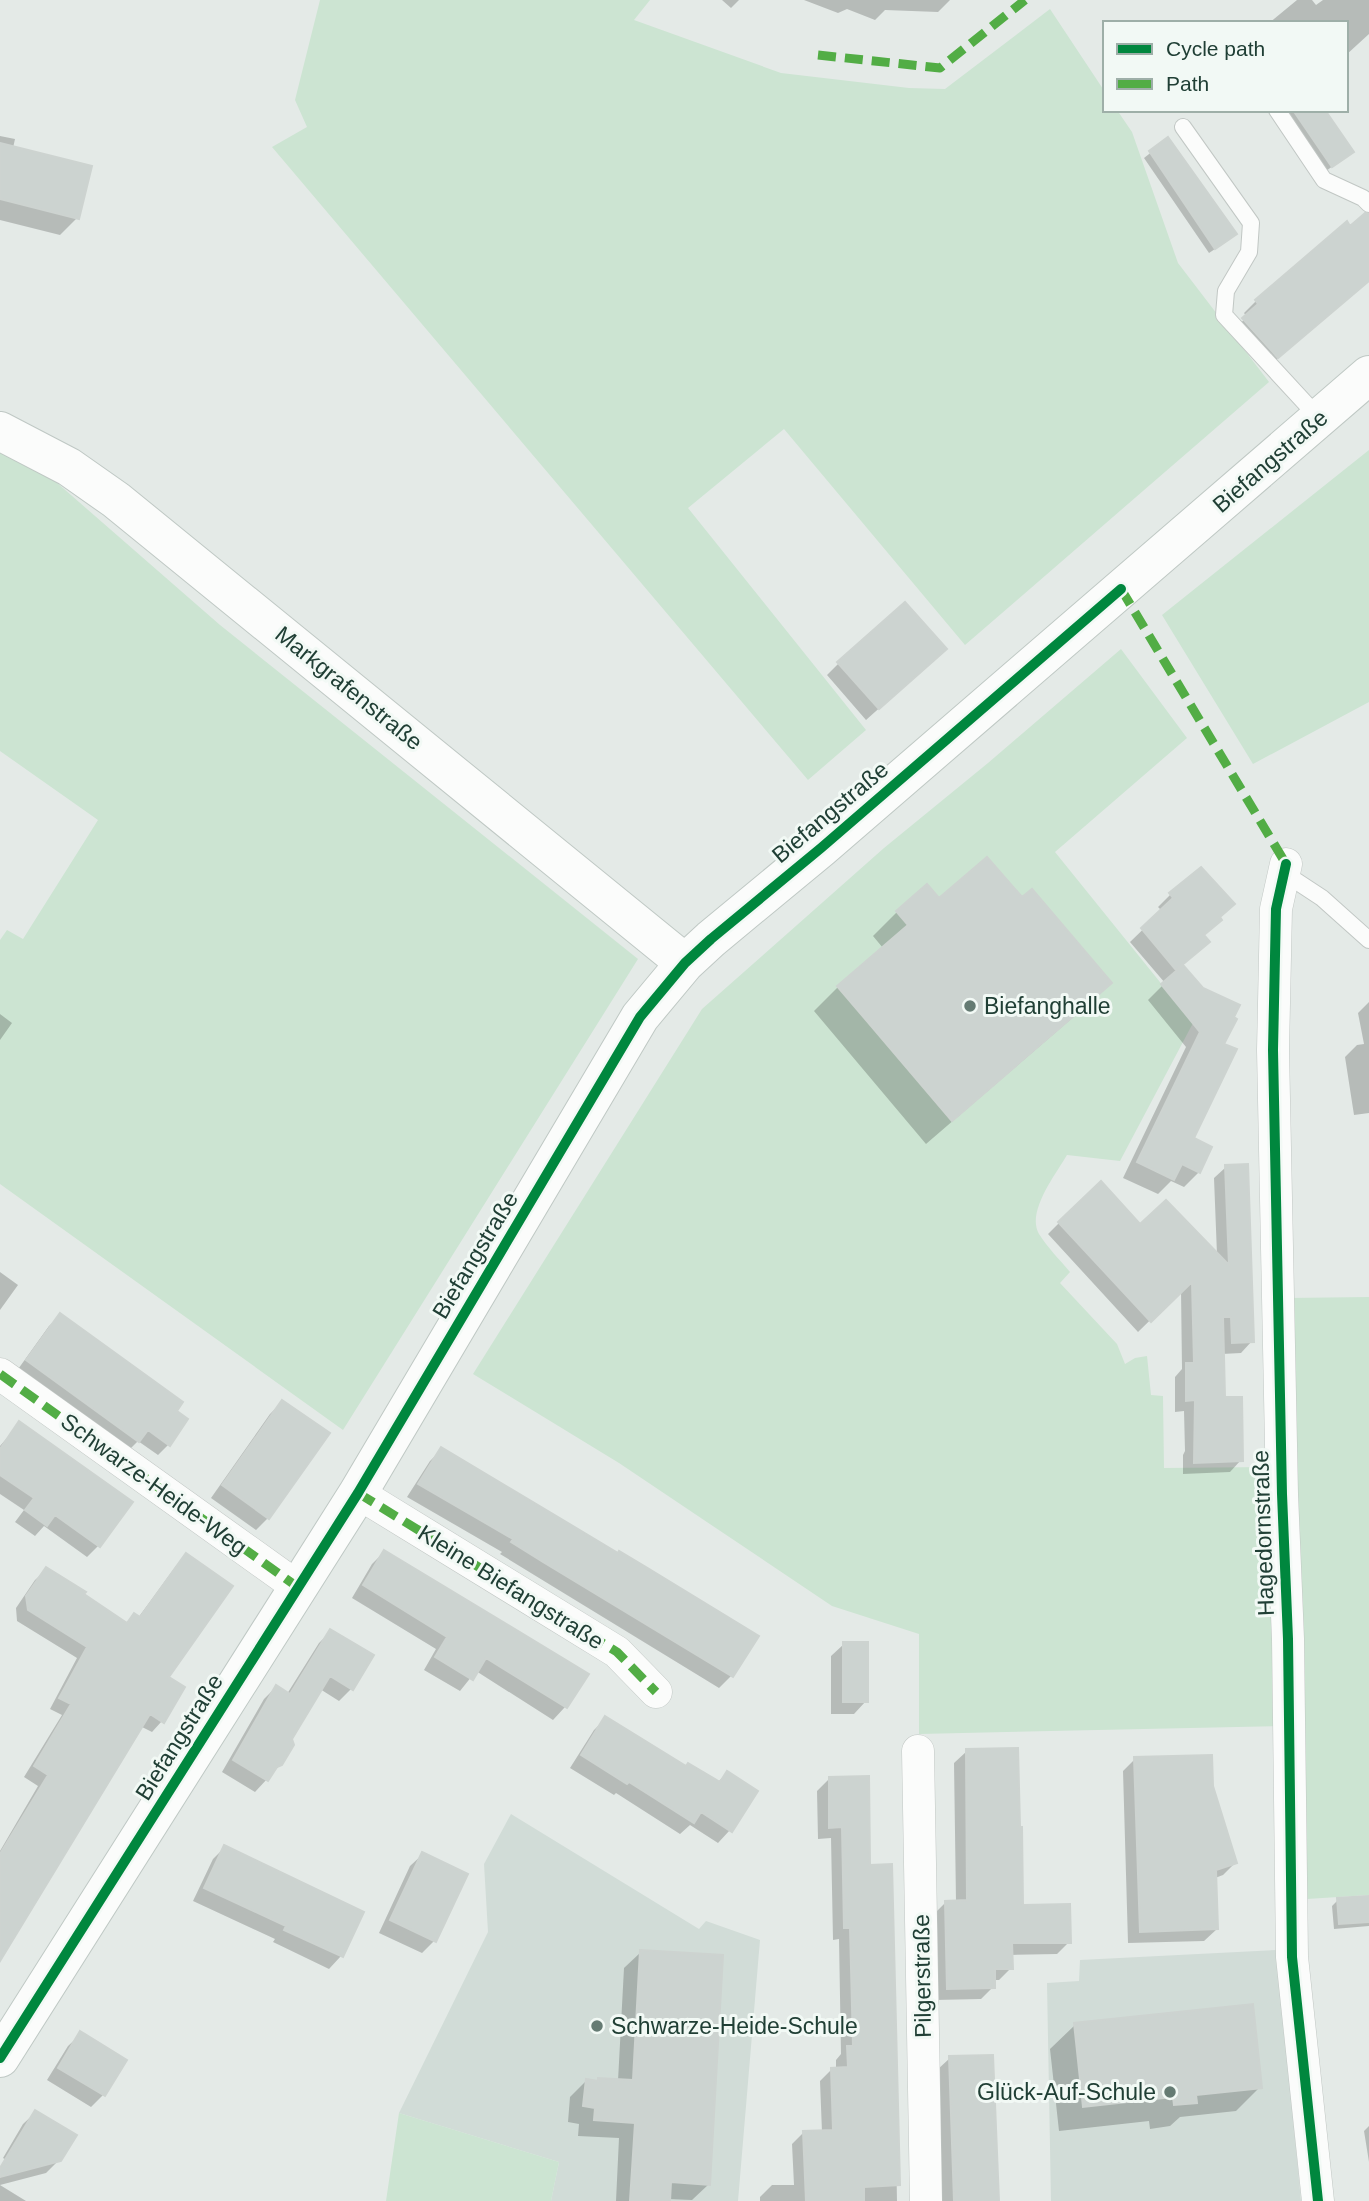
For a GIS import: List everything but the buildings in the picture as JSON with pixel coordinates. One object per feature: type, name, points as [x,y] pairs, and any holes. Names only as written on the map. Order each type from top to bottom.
[{"type":"main road","name":"Biefangstraße","points":[[0,2058],[358,1493],[640,1017],[685,963],[1369,375]]},
{"type":"main road","name":"Markgrafenstraße","points":[[0,431],[69,467],[116,500],[685,963]]},
{"type":"street","name":"Hagedornstraße","points":[[1285,869],[1276,909],[1273,1050],[1280,1425],[1288,1652],[1292,1958],[1318,2201]]},
{"type":"street","name":"Schwarze-Heide-Weg","points":[[3,1382],[299,1588]]},
{"type":"street","name":"Kleine Biefangstraße","points":[[358,1493],[617,1652],[656,1692]]},
{"type":"street","name":"Pilgerstraße","points":[[918,1751],[926,2201]]},
{"type":"lane","points":[[1278,112],[1324,180],[1363,198],[1369,204]]},
{"type":"lane","points":[[1183,127],[1251,223],[1249,252],[1226,291],[1224,315],[1319,418]]},
{"type":"lane","points":[[1285,869],[1369,940]]},
{"type":"shaded area","name":"Schwarze-Heide-Schule","points":[[511,1814],[699,1929],[706,1921],[760,1940],[738,2201],[551,2201],[559,2162],[399,2113],[488,1932],[484,1864]]},
{"type":"shaded area","name":"Glück-Auf-Schule","points":[[1277,1950],[1301,2201],[1051,2201],[1047,1983],[1079,1981],[1080,1960]]},
{"type":"green space","points":[[320,0],[650,0],[634,20],[781,73],[909,88],[945,89],[1050,9],[1103,89],[1103,112],[1118,112],[1132,132],[1178,263],[1269,382],[965,645],[784,429],[688,508],[866,730],[808,780],[272,147],[307,127],[295,100]]},
{"type":"green space","points":[[1369,450],[1369,702],[1253,764],[1162,615]]},
{"type":"green space","points":[[0,451],[48,475],[220,625],[638,959],[343,1430],[0,1184],[0,940],[7,930],[23,939],[98,820],[0,751]]},
{"type":"green space","points":[[1121,649],[1187,738],[1055,852],[1193,1023],[1120,1161],[1067,1155],[1039,1204],[1036,1225],[1042,1239],[1070,1272],[1060,1283],[1117,1344],[1125,1364],[1135,1358],[1147,1356],[1151,1395],[1163,1396],[1164,1468],[1268,1467],[1280,1726],[919,1734],[919,1634],[832,1606],[619,1463],[473,1374],[702,1009],[884,848]]},
{"type":"green space","points":[[1369,1297],[1369,1895],[1307,1899],[1288,1298]]},
{"type":"green space","points":[[399,2113],[559,2162],[551,2201],[386,2201]]},
{"type":"marked path","points":[[818,55],[940,68],[1025,0]]},
{"type":"marked path","points":[[1121,589],[1286,864]]},
{"type":"marked path","points":[[0,1374],[299,1588]]},
{"type":"marked path","points":[[358,1493],[617,1652],[656,1692]]},
{"type":"cycle path","points":[[0,2058],[358,1493],[640,1017],[685,963],[711,939],[821,848],[1121,589]]},
{"type":"cycle path","points":[[1286,864],[1276,909],[1273,1050],[1282,1494],[1288,1639],[1292,1957],[1318,2201]]},
{"type":"place","name":"Biefanghalle","points":[[970,1006]]},
{"type":"place","name":"Schwarze-Heide-Schule","points":[[597,2026]]},
{"type":"place","name":"Glück-Auf-Schule","points":[[1170,2092]]}]
